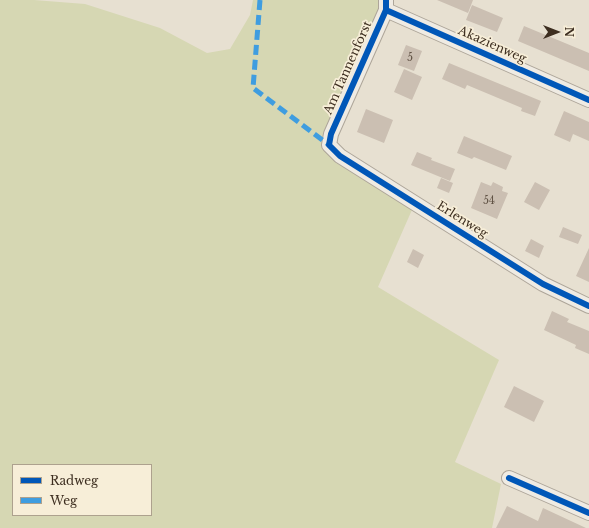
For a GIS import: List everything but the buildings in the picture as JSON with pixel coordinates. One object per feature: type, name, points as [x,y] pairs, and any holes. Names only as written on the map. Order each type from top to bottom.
[{"type":"street","name":"Akazienweg","points":[[386,5],[589,100]]},
{"type":"street","name":"Am Tannenforst","points":[[329,145],[331,134],[386,5]]},
{"type":"street","name":"Erlenweg","points":[[329,145],[340,156],[543,284],[589,306]]},
{"type":"street","points":[[509,478],[589,513]]},
{"type":"green space","points":[[0,0],[34,0],[85,4],[160,28],[207,53],[230,49],[250,15],[253,0],[386,0],[329,145],[415,203],[378,287],[499,360],[455,462],[501,484],[492,528],[0,528]]},
{"type":"marked path","points":[[260,0],[253,88],[329,145]]},
{"type":"cycle path","points":[[386,0],[386,10],[331,134],[329,145],[340,156],[543,284],[589,306]]},
{"type":"cycle path","points":[[386,10],[589,100]]},
{"type":"cycle path","points":[[509,478],[589,513]]}]
